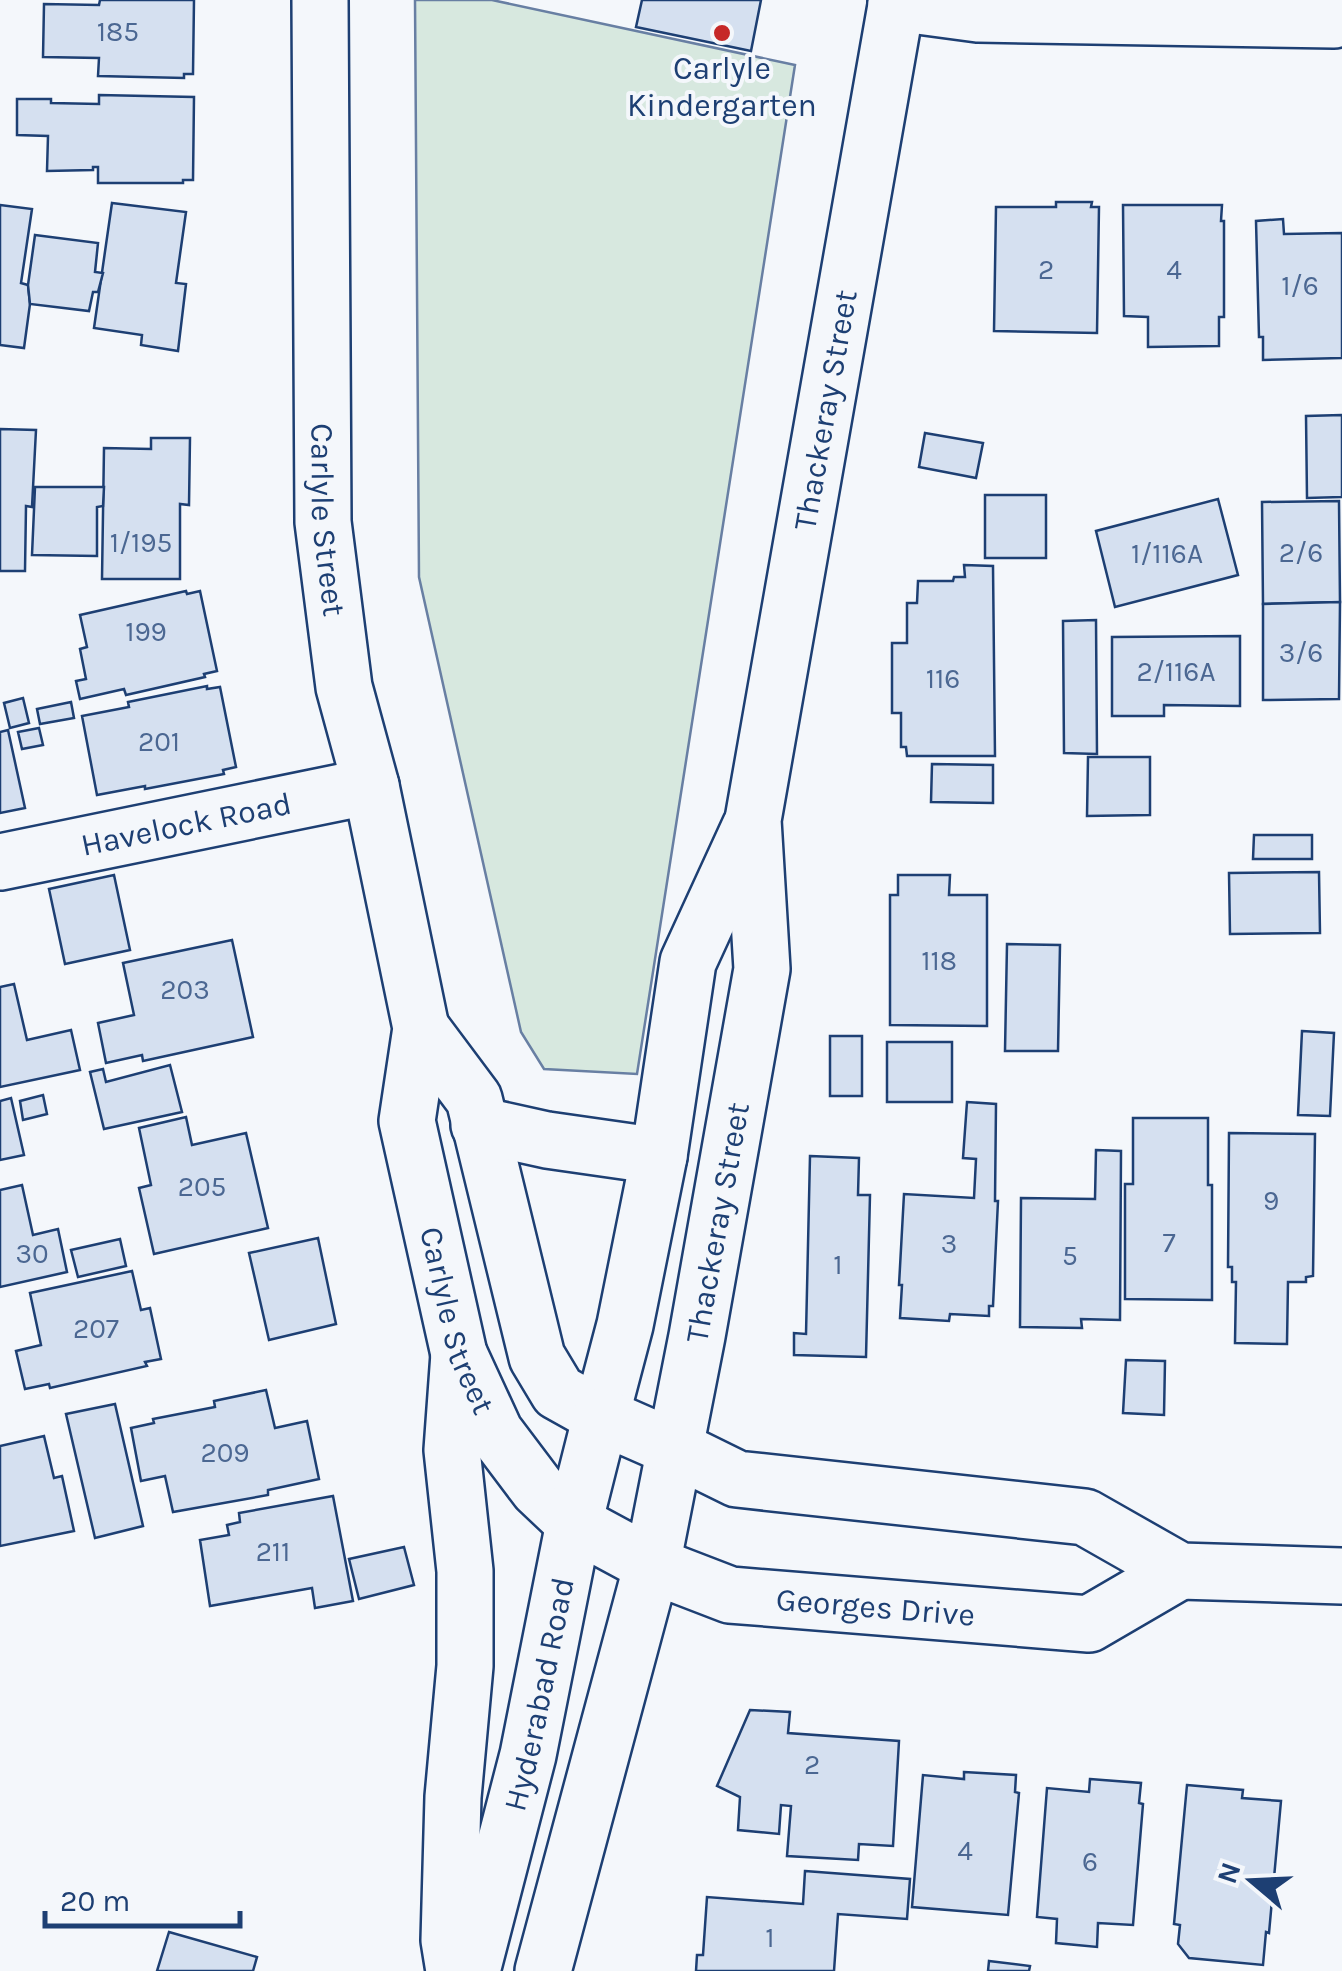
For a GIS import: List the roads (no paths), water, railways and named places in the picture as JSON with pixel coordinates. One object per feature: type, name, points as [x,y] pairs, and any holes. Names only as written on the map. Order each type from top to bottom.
[{"type":"main road","name":"Carlyle Street","points":[[320,0],[323,522],[344,687],[371,786],[421,1028],[407,1121],[459,1354],[495,1432],[538,1489],[574,1522]]},
{"type":"main road","points":[[897,2],[978,14],[1334,20]]},
{"type":"main road","name":"Thackeray Street","points":[[652,1566],[762,969],[753,820],[897,2]]},
{"type":"main road","name":"Havelock Road","points":[[0,862],[371,786]]},
{"type":"main road","name":"Thackeray Street","points":[[602,1416],[659,1156],[688,962],[753,820]]},
{"type":"main road","name":"Carlyle Street","points":[[421,1028],[474,1099],[537,1357],[558,1392],[674,1448]]},
{"type":"main road","points":[[479,1124],[548,1140],[659,1156]]},
{"type":"main road","points":[[454,1971],[449,1940],[453,1796],[465,1666],[466,1571],[452,1450],[459,1354]]},
{"type":"main road","name":"Hyderabad Road","points":[[472,1971],[528,1755],[574,1522],[602,1416]]},
{"type":"main road","points":[[674,1448],[737,1479],[1085,1517],[1180,1571],[1342,1576]]},
{"type":"main road","name":"Georges Drive","points":[[574,1522],[652,1566],[730,1595],[1088,1624],[1180,1571]]},
{"type":"main road","points":[[543,1971],[652,1566]]},
{"type":"place","name":"Carlyle Kindergarten","points":[[722,33]]}]
